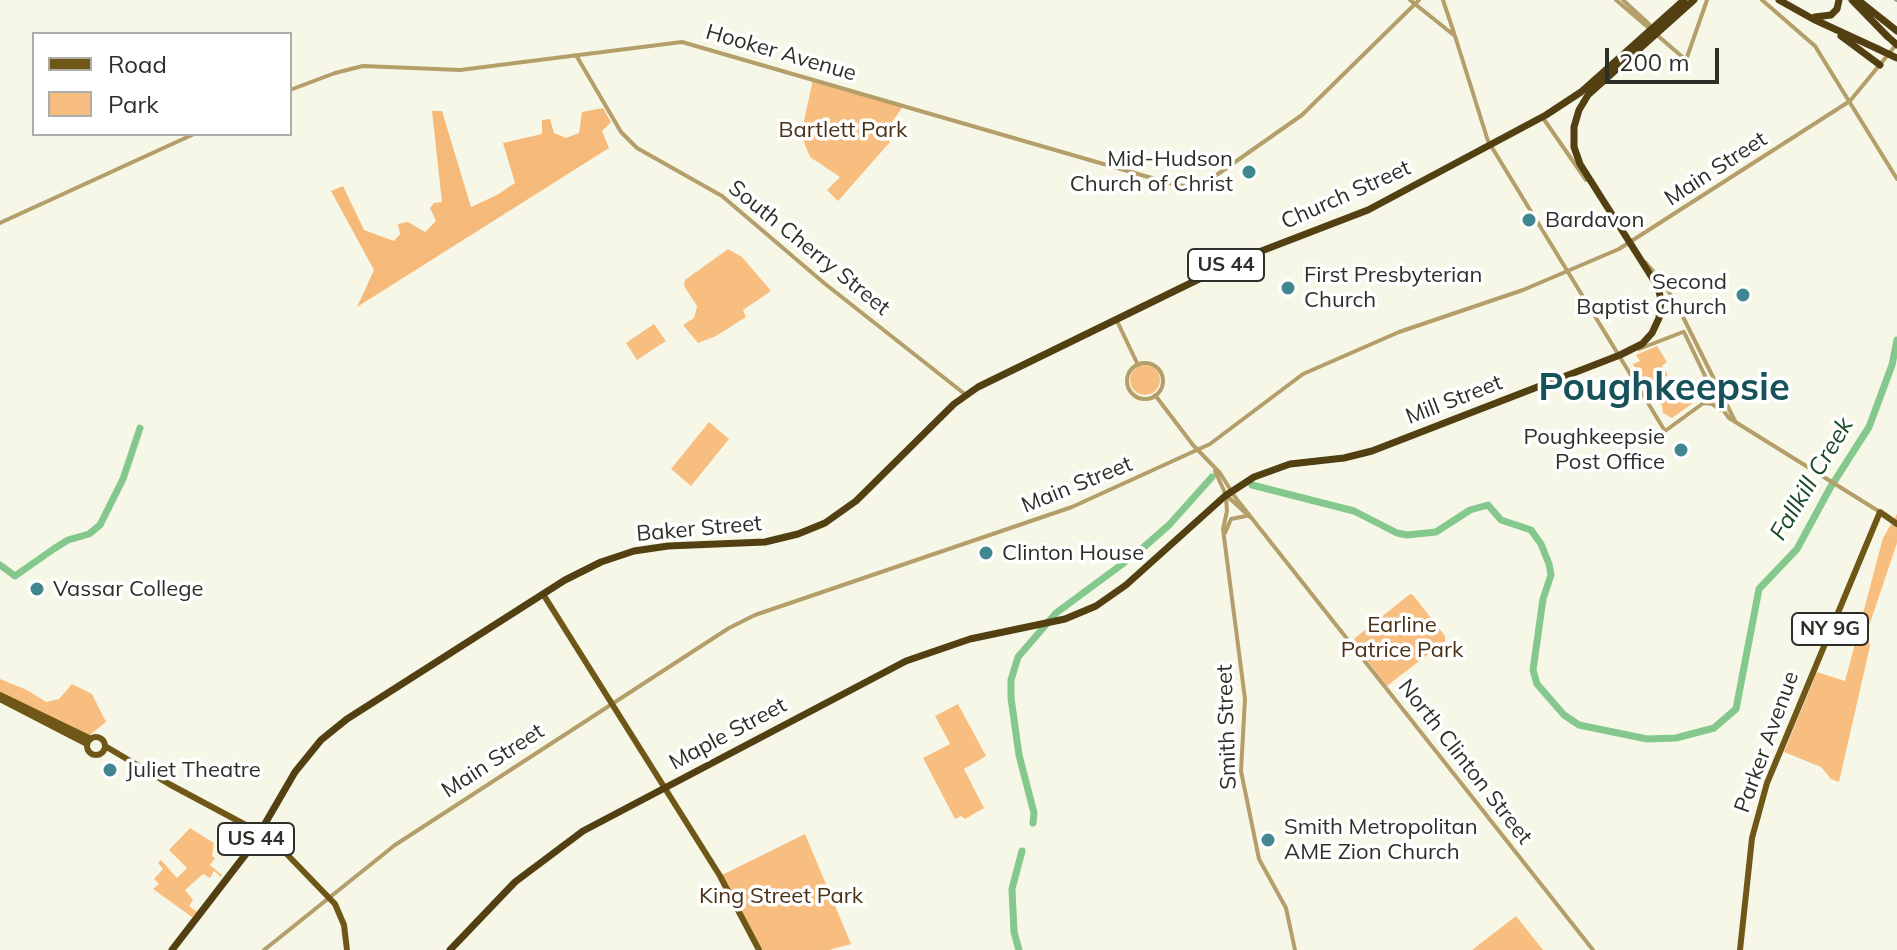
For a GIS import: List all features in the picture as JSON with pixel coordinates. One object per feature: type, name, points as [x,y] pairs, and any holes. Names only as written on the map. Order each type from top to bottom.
[{"type":"highway","name":"Church Street","points":[[1596,191],[1576,154],[1573,134],[1580,107],[1684,0]]},
{"type":"highway","name":"Church Street","points":[[851,505],[966,395],[996,377],[1241,259],[1368,210],[1542,117],[1576,96],[1694,0]]},
{"type":"highway","points":[[1781,0],[1819,22],[1897,58]]},
{"type":"highway","points":[[1796,10],[1826,17],[1835,11],[1839,0]]},
{"type":"highway","points":[[1855,0],[1897,31]]},
{"type":"highway","points":[[1855,0],[1897,44]]},
{"type":"highway","points":[[1819,22],[1880,65]]},
{"type":"highway","name":"US 44","points":[[1596,191],[1644,260],[1658,287],[1660,314],[1647,339],[1623,354]]},
{"type":"highway","name":"Mill Street","points":[[1228,493],[1254,477],[1290,464],[1366,453],[1623,354]]},
{"type":"highway","name":"US 44","points":[[1212,507],[1228,493]]},
{"type":"highway","name":"Baker Street","points":[[260,833],[299,766],[321,740],[347,719],[583,570],[620,555],[661,547],[778,540],[818,526],[851,505]]},
{"type":"highway","name":"Maple Street","points":[[450,950],[500,896],[543,859],[583,831],[887,670],[970,639],[1077,615],[1107,600],[1212,507]]},
{"type":"highway","name":"US 44","points":[[172,950],[260,833]]},
{"type":"main road","points":[[1880,512],[1897,524]]},
{"type":"main road","name":"Parker Avenue","points":[[1740,950],[1752,838],[1764,791],[1880,512]]},
{"type":"main road","points":[[543,594],[720,876],[759,950]]},
{"type":"main road","points":[[0,697],[89,741],[100,739],[103,749],[260,833],[283,850],[329,896],[343,921],[347,950]]},
{"type":"main road","points":[[89,741],[91,754],[103,749]]},
{"type":"street","points":[[1410,0],[1417,2],[1455,36]]},
{"type":"street","points":[[1443,0],[1490,144],[1567,272],[1623,354],[1665,431],[1717,393]]},
{"type":"street","points":[[1616,0],[1686,60],[1707,0]]},
{"type":"street","points":[[1623,0],[1654,32]]},
{"type":"street","points":[[1762,0],[1813,43],[1897,179]]},
{"type":"street","name":"Hooker Avenue","points":[[292,89],[348,68],[363,66],[454,71],[682,42],[1176,185],[1194,187],[1208,181],[1302,115],[1417,2]]},
{"type":"street","name":"Main Street","points":[[264,950],[395,845],[716,636],[755,615],[1072,507],[1220,438],[1264,401],[1303,374],[1399,332],[1523,290],[1631,242],[1850,101],[1897,44]]},
{"type":"street","name":"South Cherry Street","points":[[576,55],[621,132],[637,148],[722,196],[824,283],[966,395]]},
{"type":"street","points":[[1542,117],[1596,191]]},
{"type":"street","points":[[0,223],[190,136]]},
{"type":"street","points":[[1644,260],[1665,286],[1726,415]]},
{"type":"street","points":[[1116,319],[1138,365]]},
{"type":"street","name":"Mill Street","points":[[1623,354],[1686,331]]},
{"type":"street","points":[[1151,362],[1159,369],[1164,386],[1155,395],[1141,400],[1131,391],[1125,375],[1138,365],[1151,362]]},
{"type":"street","points":[[1717,393],[1737,423]]},
{"type":"street","name":"North Clinton Street","points":[[1155,395],[1220,473],[1228,493],[1252,518]]},
{"type":"street","points":[[1701,403],[1713,405],[1880,512]]},
{"type":"street","points":[[1242,505],[1239,493],[1254,477]]},
{"type":"street","name":"North Clinton Street","points":[[1228,493],[1242,505],[1593,950]]},
{"type":"street","name":"Smith Street","points":[[1228,493],[1223,527],[1245,699],[1241,771],[1259,859],[1288,913],[1295,950]]},
{"type":"street","points":[[1212,507],[1222,507],[1225,517]]},
{"type":"street","points":[[1225,536],[1231,519],[1241,516],[1252,518]]},
{"type":"green space","name":"Bartlett Park","points":[[813,79],[904,105],[885,132],[890,142],[838,201],[827,190],[840,177],[810,157],[801,135]]},
{"type":"green space","points":[[728,249],[742,257],[771,291],[743,310],[746,317],[716,336],[698,343],[683,325],[694,318],[697,306],[684,286],[685,280]]},
{"type":"green space","points":[[654,324],[666,341],[637,360],[626,343]]},
{"type":"green space","points":[[1657,346],[1667,362],[1662,366],[1668,375],[1654,384],[1662,398],[1677,390],[1682,397],[1687,394],[1693,403],[1672,418],[1663,413],[1662,406],[1648,388],[1648,382],[1642,380],[1633,364],[1640,361],[1636,355]]},
{"type":"green space","points":[[1145,365],[1151,366],[1159,374],[1159,386],[1151,394],[1145,395],[1139,394],[1131,386],[1130,380],[1131,374],[1139,366]]},
{"type":"green space","points":[[709,422],[729,439],[691,486],[671,469]]},
{"type":"green space","points":[[1897,514],[1897,543],[1867,632],[1870,646],[1839,782],[1831,779],[1821,767],[1784,752],[1817,672],[1845,681],[1883,538]]},
{"type":"green space","name":"Earline Patrice Park","points":[[1410,594],[1445,636],[1445,641],[1387,686],[1354,643],[1355,638]]},
{"type":"green space","points":[[0,679],[46,702],[59,699],[72,684],[92,694],[106,722],[90,735],[80,734],[0,693]]},
{"type":"green space","points":[[958,704],[986,756],[964,769],[984,808],[965,819],[961,816],[955,819],[923,758],[950,744],[935,716]]},
{"type":"green space","points":[[190,828],[214,843],[212,856],[215,858],[210,865],[222,875],[214,871],[210,878],[203,874],[185,890],[193,900],[189,906],[197,912],[192,917],[153,889],[159,884],[154,879],[163,869],[158,863],[161,860],[177,878],[187,868],[169,850]]},
{"type":"green space","name":"King Street Park","points":[[805,834],[851,944],[829,950],[759,950],[720,876]]},
{"type":"green space","points":[[1516,916],[1543,950],[1472,950]]},
{"type":"shaded area","points":[[603,108],[611,122],[602,131],[609,148],[357,307],[374,270],[331,191],[343,186],[364,230],[394,241],[400,234],[398,224],[408,222],[425,232],[436,221],[430,208],[434,203],[442,202],[432,111],[442,111],[471,207],[515,183],[503,143],[542,134],[542,120],[550,119],[554,133],[566,138],[579,133],[582,112]]},
{"type":"waterway","name":"Fallkill Creek","points":[[1252,485],[1354,511],[1407,535],[1436,532],[1470,510],[1488,505],[1501,520],[1531,530],[1541,544],[1551,575],[1543,599],[1533,670],[1537,684],[1564,715],[1579,725],[1647,739],[1676,738],[1714,728],[1736,709],[1759,589],[1797,549],[1830,488],[1869,427],[1892,365],[1897,340]]},
{"type":"waterway","points":[[0,565],[15,576],[68,540],[89,534],[100,525],[123,479],[140,428]]},
{"type":"waterway","name":"Fallkill Creek","points":[[1033,823],[1034,813],[1019,755],[1011,698],[1011,680],[1018,657],[1056,613],[1136,554],[1169,525],[1212,477]]},
{"type":"waterway","name":"Fallkill Creek","points":[[1019,950],[1014,932],[1012,889],[1022,851]]},
{"type":"place","name":"Mid-Hudson Church of Christ","points":[[1249,172]]},
{"type":"place","name":"Bardavon","points":[[1529,220]]},
{"type":"place","name":"First Presbyterian Church","points":[[1288,288]]},
{"type":"place","name":"Second Baptist Church","points":[[1743,295]]},
{"type":"place","name":"Poughkeepsie Post Office","points":[[1681,450]]},
{"type":"place","name":"Clinton House","points":[[986,553]]},
{"type":"place","name":"Vassar College","points":[[37,589]]},
{"type":"place","name":"Juliet Theatre","points":[[110,770]]},
{"type":"place","name":"Smith Metropolitan AME Zion Church","points":[[1268,840]]},
{"type":"district","name":"Poughkeepsie","points":[[1664,389]]}]
